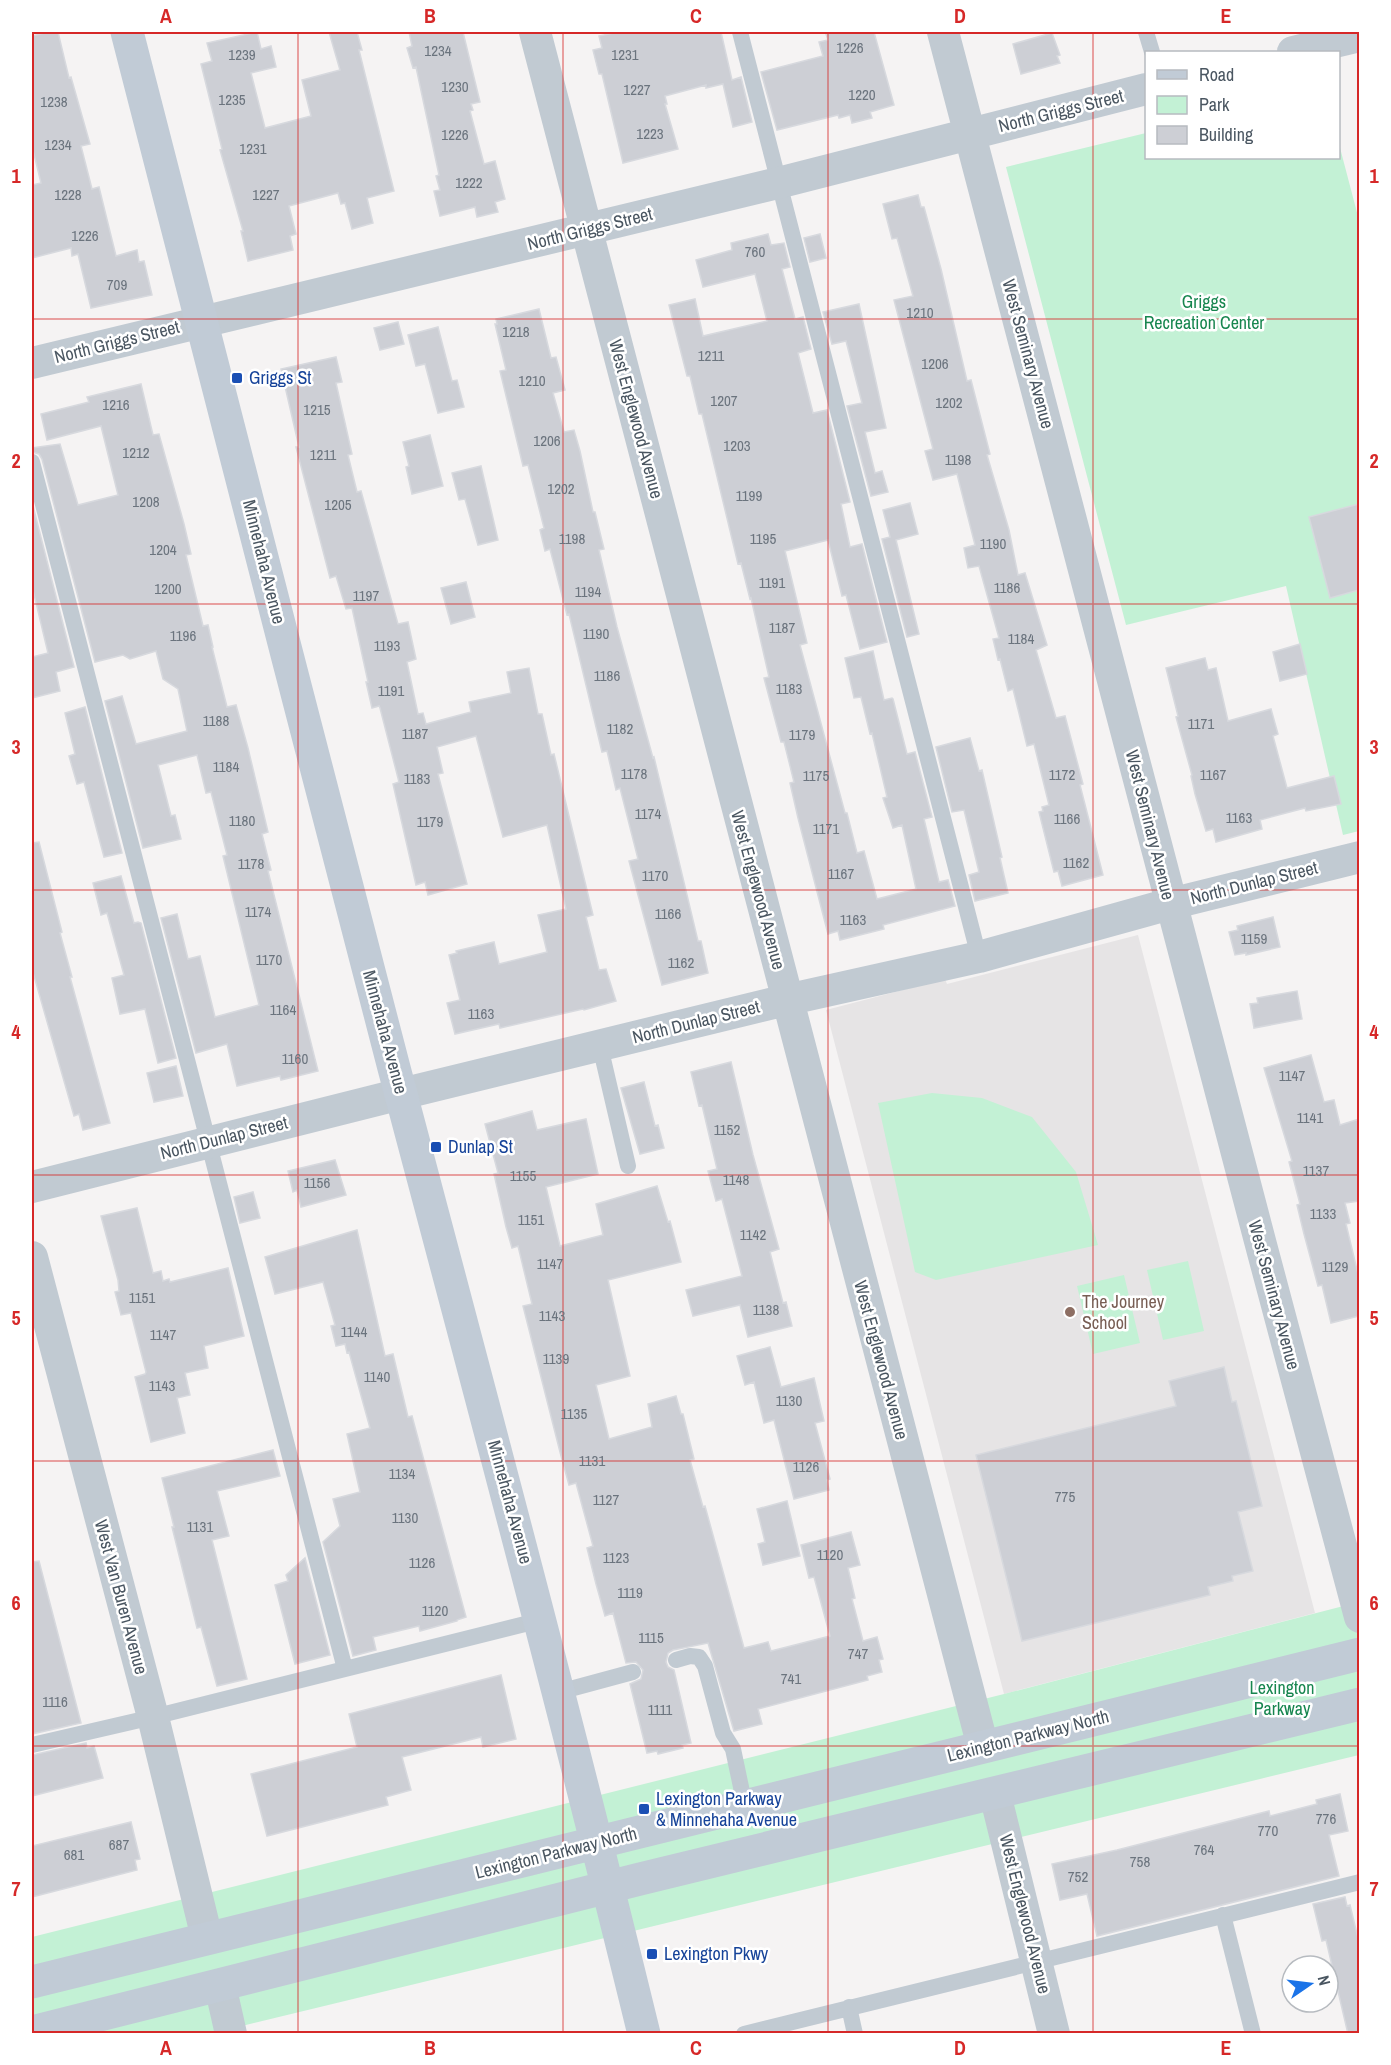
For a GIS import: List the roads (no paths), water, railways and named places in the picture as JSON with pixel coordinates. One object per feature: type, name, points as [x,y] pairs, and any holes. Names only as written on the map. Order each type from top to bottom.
[{"type":"main road","name":"Minnehaha Avenue","points":[[126,32],[401,1094],[541,1620],[644,2034]]},
{"type":"main road","name":"Lexington Parkway North","points":[[32,1982],[1359,1654]]},
{"type":"main road","points":[[32,2032],[608,1887],[1359,1704]]},
{"type":"street","name":"West Englewood Avenue","points":[[535,32],[786,1000],[983,1747]]},
{"type":"street","name":"West Seminary Avenue","points":[[943,32],[1094,603],[1170,904],[1359,1617]]},
{"type":"street","points":[[1298,51],[1357,39]]},
{"type":"street","name":"North Griggs Street","points":[[32,363],[778,183],[1145,89]]},
{"type":"street","name":"North Dunlap Street","points":[[32,1186],[786,1000],[980,957],[1170,904],[1359,858]]},
{"type":"street","name":"West Van Buren Avenue","points":[[32,1257],[153,1717],[207,1938]]},
{"type":"street","name":"West Englewood Avenue","points":[[995,1794],[1054,2034]]},
{"type":"street","points":[[220,1984],[231,2034]]},
{"type":"lane","points":[[740,32],[980,957]]},
{"type":"lane","points":[[1146,32],[1152,51]]},
{"type":"lane","points":[[32,462],[345,1669]]},
{"type":"lane","points":[[600,1046],[628,1166]]},
{"type":"lane","points":[[32,1745],[541,1620]]},
{"type":"lane","points":[[676,1660],[690,1656],[699,1657],[705,1666],[723,1733],[733,1749],[745,1806]]},
{"type":"lane","points":[[559,1692],[633,1672]]},
{"type":"lane","points":[[744,2034],[1359,1882]]},
{"type":"lane","points":[[1223,1915],[1253,2034]]},
{"type":"lane","points":[[849,2007],[855,2034]]},
{"type":"place","name":"Griggs St","points":[[237,378]]},
{"type":"place","name":"Dunlap St","points":[[436,1147]]},
{"type":"place","name":"The Journey School","points":[[1070,1312]]},
{"type":"place","name":"Lexington Parkway & Minnehaha Avenue","points":[[644,1809]]},
{"type":"place","name":"Lexington Pkwy","points":[[652,1954]]},
{"type":"park label","name":"Griggs Recreation Center","points":[[1204,312]]},
{"type":"park label","name":"Lexington Parkway","points":[[1282,1698]]}]
